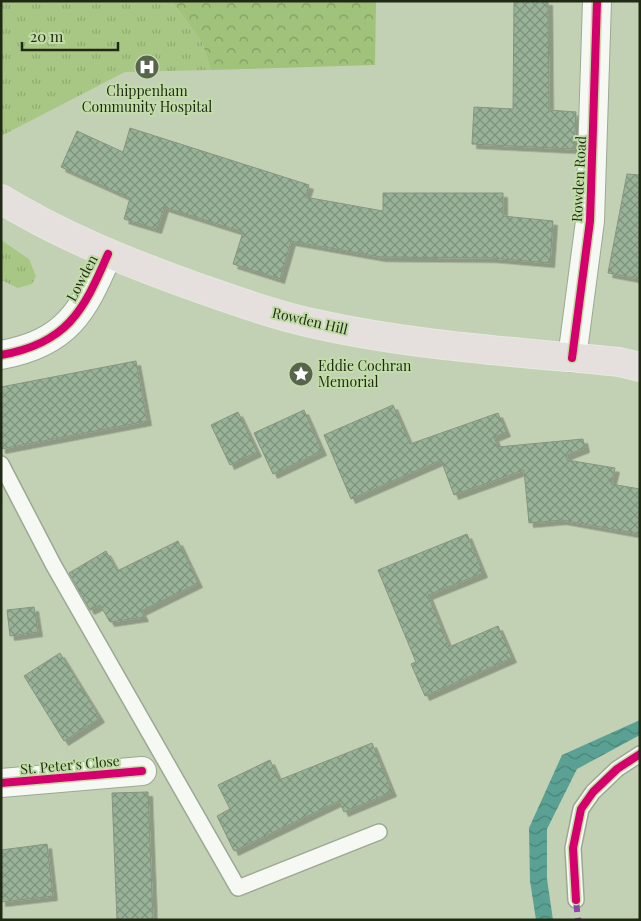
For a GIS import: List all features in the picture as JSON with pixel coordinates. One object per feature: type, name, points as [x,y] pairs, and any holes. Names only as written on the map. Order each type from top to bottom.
[{"type":"main road","name":"Rowden Hill","points":[[1,199],[46,224],[108,254],[223,297],[315,324],[422,341],[640,367]]},
{"type":"street","name":"Rowden Road","points":[[572,358],[590,221],[597,1]]},
{"type":"street","name":"Lowden","points":[[1,356],[34,348],[62,329],[84,305],[108,254]]},
{"type":"street","name":"St. Peter's Close","points":[[1,784],[142,771]]},
{"type":"lane","points":[[1,464],[54,566],[238,888],[379,832]]},
{"type":"lane","points":[[576,900],[574,848],[581,809],[593,792],[617,769],[640,754]]},
{"type":"green space","points":[[1,1],[172,1],[202,42],[211,70],[125,72],[1,136]]},
{"type":"green space","points":[[172,1],[376,1],[375,65],[211,70],[202,42]]},
{"type":"green space","points":[[1,240],[29,259],[36,276],[32,284],[18,288],[1,280]]},
{"type":"water","points":[[640,720],[640,735],[577,769],[547,829],[547,879],[553,920],[536,920],[530,881],[529,828],[562,755]]},
{"type":"building","points":[[514,1],[548,1],[549,110],[576,112],[574,149],[472,144],[474,107],[513,109]]},
{"type":"building","points":[[130,128],[309,185],[305,197],[383,211],[383,193],[503,193],[503,216],[553,221],[550,263],[492,258],[381,257],[291,241],[280,279],[233,264],[243,232],[164,207],[157,229],[124,219],[130,198],[61,167],[77,131],[123,152]]},
{"type":"building","points":[[627,174],[640,175],[640,279],[608,273]]},
{"type":"building","points":[[136,361],[147,421],[1,449],[1,387]]},
{"type":"building","points":[[393,405],[410,444],[498,413],[506,432],[494,437],[498,447],[583,439],[585,448],[567,455],[567,460],[615,468],[611,484],[640,489],[640,534],[562,520],[529,523],[524,470],[454,495],[441,460],[351,499],[324,435]]},
{"type":"building","points":[[304,410],[322,451],[273,474],[254,433]]},
{"type":"building","points":[[238,412],[257,452],[230,465],[211,425]]},
{"type":"building","points":[[467,534],[483,573],[428,595],[449,647],[498,626],[512,658],[425,696],[411,664],[416,662],[378,570]]},
{"type":"building","points":[[178,541],[198,583],[141,611],[144,617],[110,622],[100,605],[90,610],[69,573],[106,551],[117,571]]},
{"type":"building","points":[[34,607],[38,632],[10,636],[7,610]]},
{"type":"building","points":[[60,653],[100,718],[64,741],[24,676]]},
{"type":"building","points":[[372,743],[392,792],[344,812],[339,801],[234,851],[217,816],[230,809],[218,785],[270,760],[279,780]]},
{"type":"building","points":[[148,792],[153,920],[117,920],[112,793]]},
{"type":"building","points":[[47,844],[53,896],[1,902],[1,850]]},
{"type":"marked path","points":[[576,900],[578,920]]},
{"type":"cycle path","points":[[572,358],[590,221],[597,1]]},
{"type":"cycle path","points":[[1,355],[24,350],[42,342],[70,322],[90,293],[108,254]]},
{"type":"cycle path","points":[[576,900],[573,848],[581,809],[593,792],[617,769],[640,754]]},
{"type":"cycle path","points":[[1,783],[142,771]]},
{"type":"place","name":"Chippenham Community Hospital","points":[[147,67]]},
{"type":"place","name":"Eddie Cochran Memorial","points":[[301,374]]}]
